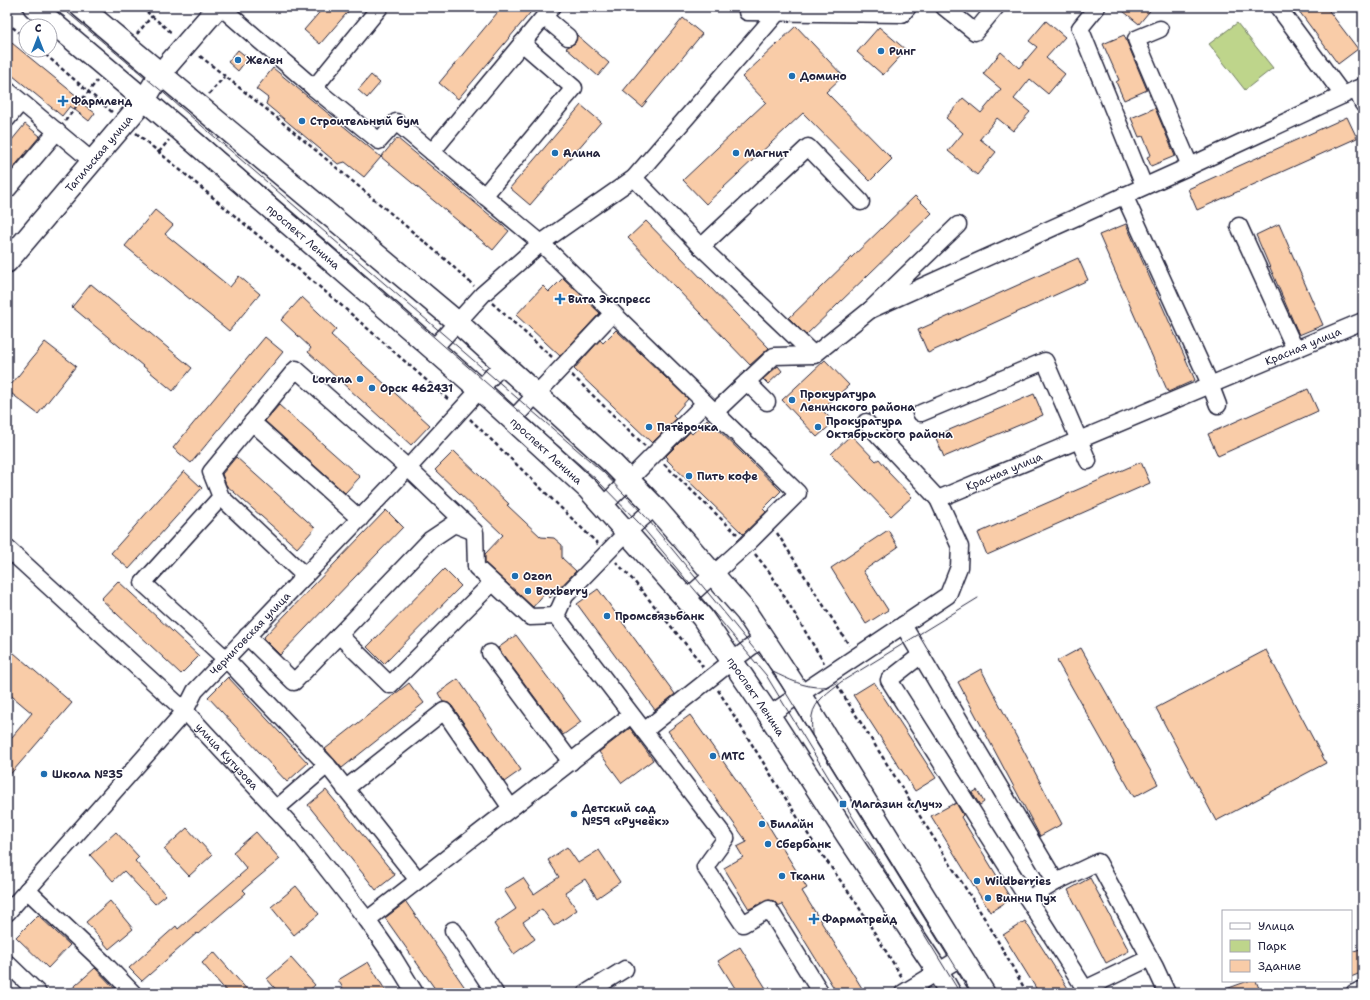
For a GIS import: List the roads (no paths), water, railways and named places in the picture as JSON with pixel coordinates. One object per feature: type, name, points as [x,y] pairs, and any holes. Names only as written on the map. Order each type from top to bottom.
[{"type":"main road","name":"проспект Ленина","points":[[34,7],[145,99],[480,390],[588,489],[604,506],[702,617],[769,715],[938,972],[950,993]]},
{"type":"main road","points":[[81,7],[457,322],[536,393],[629,480],[655,507],[746,612],[799,694],[984,993]]},
{"type":"main road","name":"Тагильская улица","points":[[7,262],[145,99],[160,74],[219,7]]},
{"type":"street","points":[[219,7],[379,141],[396,122],[541,243],[798,493],[686,599]]},
{"type":"street","points":[[314,88],[380,7]]},
{"type":"street","points":[[747,9],[778,12],[902,14],[908,7]]},
{"type":"street","points":[[944,7],[975,32],[996,7]]},
{"type":"street","points":[[1097,7],[1080,28],[1144,186]]},
{"type":"street","points":[[1278,7],[1354,90],[1363,104]]},
{"type":"street","points":[[432,152],[548,12],[568,37]]},
{"type":"street","points":[[433,349],[483,294],[541,243],[634,178],[778,12]]},
{"type":"street","points":[[1160,29],[1136,39],[1190,166]]},
{"type":"street","points":[[484,196],[574,88],[522,43]]},
{"type":"street","points":[[7,90],[92,161]]},
{"type":"street","points":[[870,310],[1190,166],[1354,90]]},
{"type":"street","points":[[7,119],[21,102]]},
{"type":"street","points":[[7,190],[57,131]]},
{"type":"street","points":[[701,247],[808,147],[860,202]]},
{"type":"street","points":[[634,178],[701,247],[814,355]]},
{"type":"street","points":[[1124,195],[1210,384],[1218,405]]},
{"type":"street","points":[[604,506],[629,480],[710,407],[747,382],[774,356],[814,355],[870,310],[958,226]]},
{"type":"street","points":[[1239,226],[1295,349]]},
{"type":"street","points":[[512,420],[536,393],[613,314]]},
{"type":"street","name":"Красная улица","points":[[938,499],[1363,321]]},
{"type":"street","points":[[921,413],[1045,362],[1080,439],[1088,461]]},
{"type":"street","name":"Черниговская улица","points":[[7,913],[185,711],[195,690],[360,519],[503,364]]},
{"type":"street","points":[[305,576],[220,497],[210,472],[296,369],[408,468],[475,532],[476,567],[530,617],[556,616]]},
{"type":"street","points":[[747,382],[767,402]]},
{"type":"street","points":[[252,422],[360,519]]},
{"type":"street","points":[[769,715],[948,595],[959,567],[960,547],[938,499],[866,422]]},
{"type":"street","points":[[220,497],[143,583],[226,659],[327,765],[418,880]]},
{"type":"street","points":[[556,616],[565,596],[627,532],[655,507]]},
{"type":"street","points":[[247,636],[294,682],[430,540],[454,524],[475,532]]},
{"type":"street","name":"улица Кутузова","points":[[7,548],[185,711],[302,837],[393,957],[414,993]]},
{"type":"street","points":[[339,635],[390,685],[492,582]]},
{"type":"street","points":[[556,616],[726,838],[705,867],[738,918],[743,924],[770,909],[821,993]]},
{"type":"street","points":[[903,625],[1056,882]]},
{"type":"street","points":[[644,731],[763,638]]},
{"type":"street","points":[[490,653],[571,762]]},
{"type":"street","points":[[921,656],[889,680],[1085,990],[1150,958]]},
{"type":"street","points":[[345,789],[444,711],[511,808]]},
{"type":"street","points":[[366,920],[631,715]]},
{"type":"street","points":[[276,809],[327,765]]},
{"type":"street","points":[[1028,899],[1056,882],[1098,862],[1150,958],[1167,993]]},
{"type":"street","points":[[27,890],[105,964],[133,993]]},
{"type":"street","points":[[453,930],[495,993]]},
{"type":"street","points":[[906,991],[962,957]]},
{"type":"street","points":[[7,963],[38,993]]},
{"type":"street","points":[[586,993],[625,969]]},
{"type":"street","points":[[1354,993],[1363,989]]},
{"type":"tram line","points":[[52,7],[65,17]]},
{"type":"tram line","points":[[61,7],[158,88],[604,473],[645,516],[773,672],[972,993]]},
{"type":"tram line","points":[[194,127],[596,479],[638,522],[766,675],[960,993]]},
{"type":"tram line","points":[[812,735],[813,711],[819,701],[841,682],[978,598]]},
{"type":"tram line","points":[[773,672],[809,686],[824,687],[837,683]]},
{"type":"place","name":"Ринг","points":[[881,51]]},
{"type":"place","name":"Желен","points":[[238,60]]},
{"type":"place","name":"Домино","points":[[792,76]]},
{"type":"place","name":"Фармленд","points":[[63,101]]},
{"type":"place","name":"Строительный бум","points":[[302,121]]},
{"type":"place","name":"Алина","points":[[555,153]]},
{"type":"place","name":"Магнит","points":[[736,153]]},
{"type":"place","name":"Вита Экспресс","points":[[560,299]]},
{"type":"place","name":"Lorena","points":[[360,379]]},
{"type":"place","name":"Орск 462431","points":[[372,388]]},
{"type":"place","name":"Прокуратура Ленинского района","points":[[792,400]]},
{"type":"place","name":"Пятёрочка","points":[[649,427]]},
{"type":"place","name":"Прокуратура Октябрьского района","points":[[818,427]]},
{"type":"place","name":"Пить кофе","points":[[689,476]]},
{"type":"place","name":"Ozon","points":[[515,576]]},
{"type":"place","name":"Boxberry","points":[[528,591]]},
{"type":"place","name":"Промсвязьбанк","points":[[607,616]]},
{"type":"place","name":"МТС","points":[[713,756]]},
{"type":"place","name":"Школа №35","points":[[44,774]]},
{"type":"place","name":"Магазин «Луч»","points":[[843,804]]},
{"type":"place","name":"Детский сад №59 «Ручеёк»","points":[[574,814]]},
{"type":"place","name":"Билайн","points":[[762,824]]},
{"type":"place","name":"Сбербанк","points":[[768,844]]},
{"type":"place","name":"Ткани","points":[[782,876]]},
{"type":"place","name":"Wildberries","points":[[977,881]]},
{"type":"place","name":"Винни Пух","points":[[988,898]]},
{"type":"place","name":"Фарматрейд","points":[[814,919]]}]
